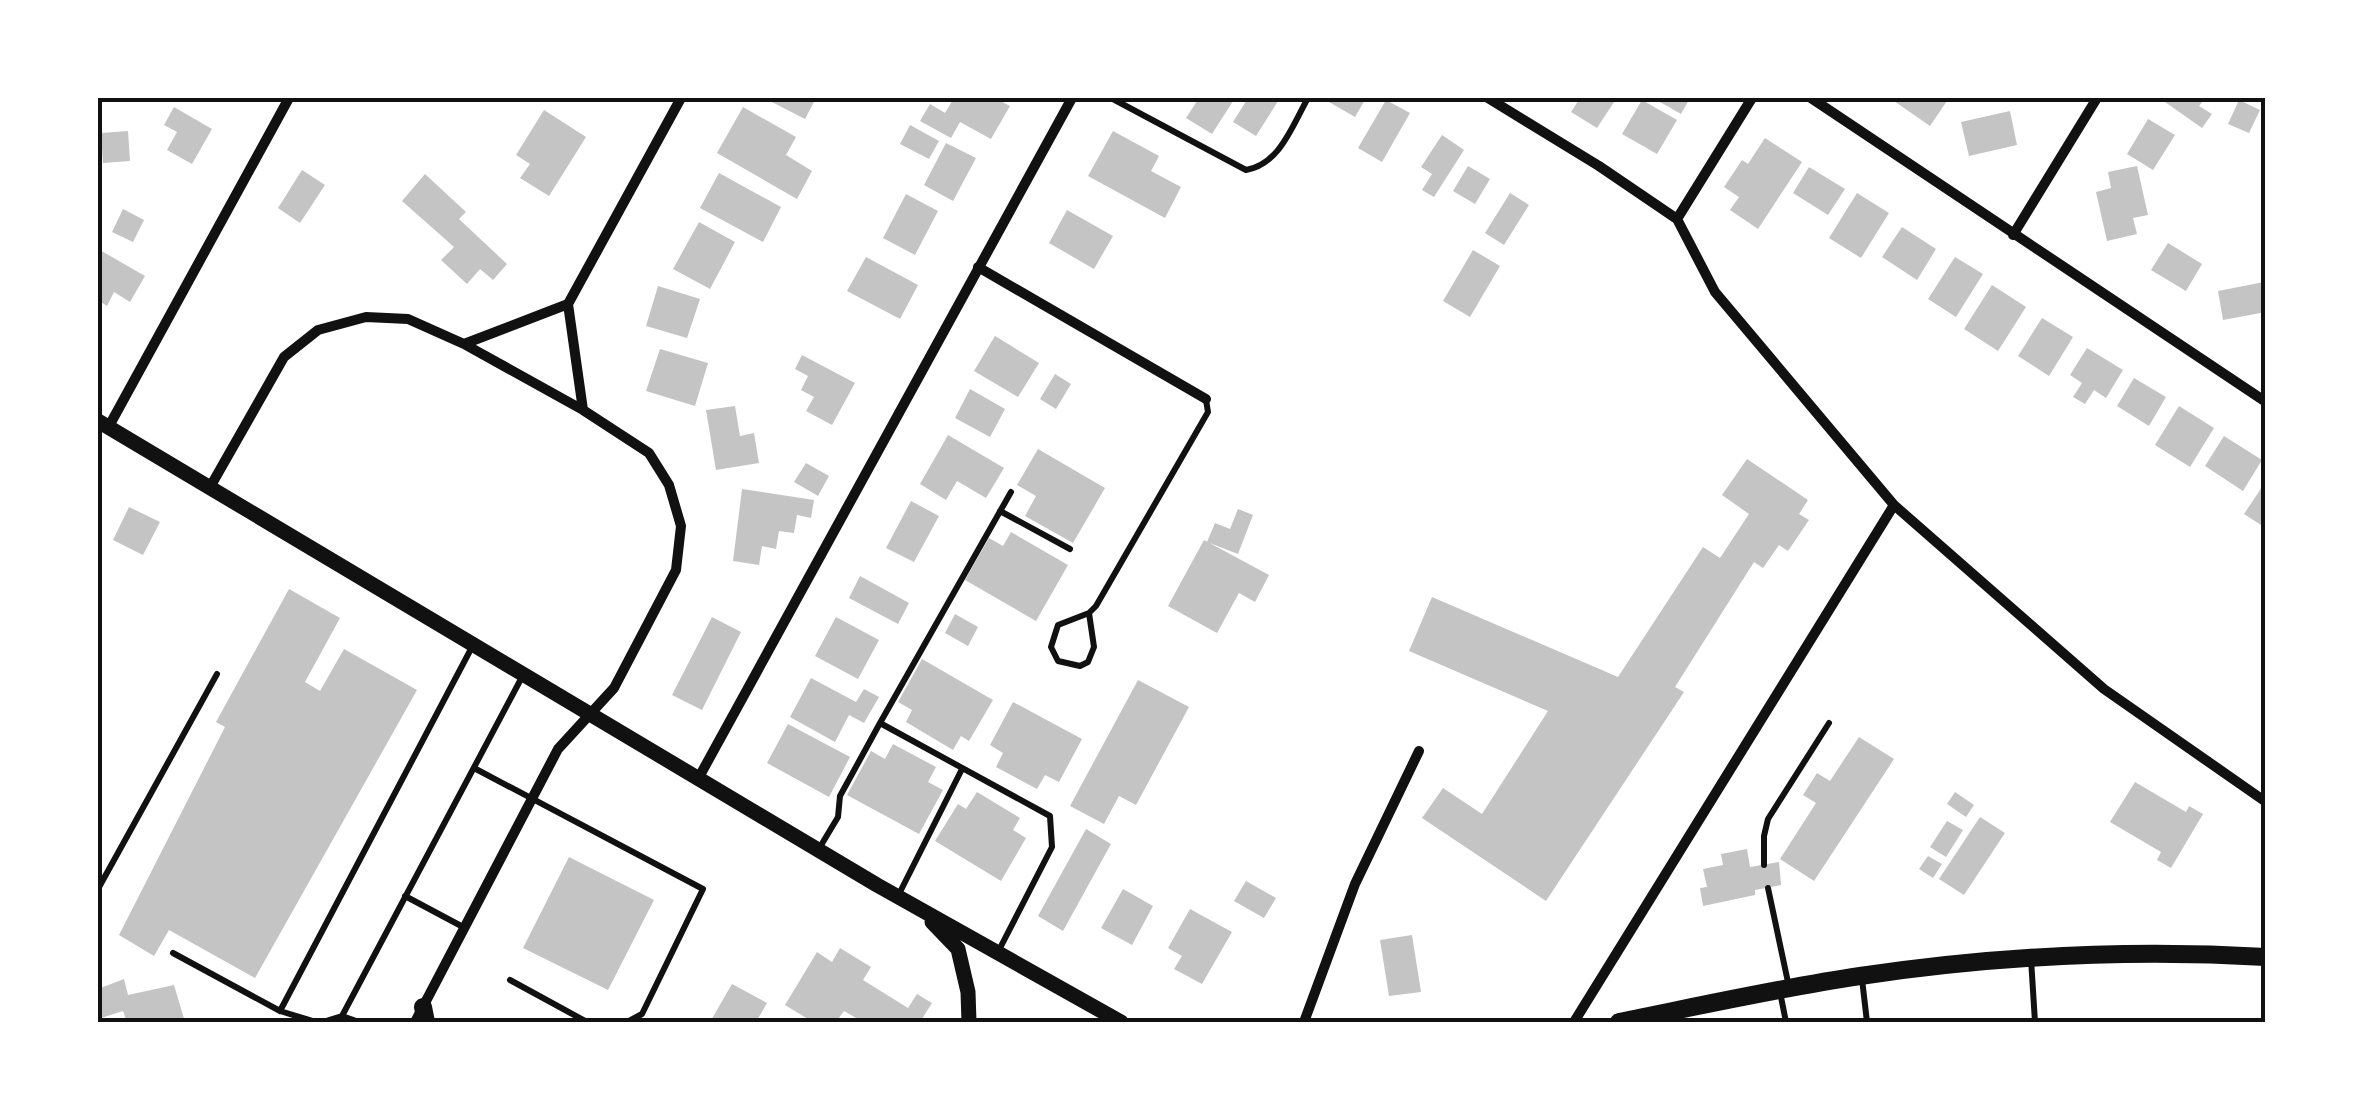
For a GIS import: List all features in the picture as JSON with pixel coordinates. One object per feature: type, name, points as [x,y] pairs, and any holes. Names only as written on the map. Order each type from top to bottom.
[{"type":"main road","points":[[1619,1022],[1685,1016],[1784,989],[1862,976],[2031,958],[2217,954],[2266,957]]},
{"type":"street","points":[[290,98],[103,424],[588,715],[1120,1022]]},
{"type":"street","points":[[582,410],[568,304],[681,98]]},
{"type":"street","points":[[698,779],[1072,98]]},
{"type":"street","points":[[1488,98],[1677,219],[1716,292],[1894,505],[2104,689],[2266,802]]},
{"type":"street","points":[[1677,219],[1752,98]]},
{"type":"street","points":[[1811,98],[2264,398]]},
{"type":"street","points":[[2013,235],[2096,98]]},
{"type":"street","points":[[978,268],[1206,399]]},
{"type":"street","points":[[464,344],[568,304]]},
{"type":"street","points":[[209,489],[284,357],[318,330],[366,317],[408,319],[464,344],[649,452],[669,485],[681,526],[676,570],[614,688],[558,749],[421,1017]]},
{"type":"street","points":[[1574,1022],[1894,505]]},
{"type":"street","points":[[1304,1022],[1355,884],[1418,752]]},
{"type":"street","points":[[922,911],[958,949],[968,992],[968,1022]]},
{"type":"lane","points":[[1111,98],[1246,170],[1274,158],[1308,98]]},
{"type":"lane","points":[[1089,613],[1094,647],[1088,662],[1080,666],[1058,661],[1052,647],[1058,626],[1089,613],[1208,412],[1206,399]]},
{"type":"lane","points":[[818,850],[838,817],[840,796],[1011,492]]},
{"type":"lane","points":[[1000,511],[1070,549]]},
{"type":"lane","points":[[280,1011],[472,646]]},
{"type":"lane","points":[[98,889],[216,674]]},
{"type":"lane","points":[[342,1016],[522,676]]},
{"type":"lane","points":[[1764,865],[1768,819],[1830,723]]},
{"type":"lane","points":[[880,724],[1050,816],[1052,847],[997,953]]},
{"type":"lane","points":[[474,768],[703,890],[642,1014],[627,1022]]},
{"type":"lane","points":[[898,897],[963,768]]},
{"type":"lane","points":[[1768,888],[1786,1022]]},
{"type":"lane","points":[[405,896],[464,928]]},
{"type":"lane","points":[[172,953],[298,1021],[319,1022],[342,1016],[359,1022]]},
{"type":"lane","points":[[2031,958],[2035,1022]]},
{"type":"lane","points":[[1862,976],[1866,1022]]},
{"type":"lane","points":[[510,980],[587,1022]]},
{"type":"building","points":[[764,98],[816,98],[805,119]]},
{"type":"building","points":[[954,98],[995,98],[1010,106],[991,139],[960,122],[951,138],[920,121],[930,104],[945,113]]},
{"type":"building","points":[[1199,98],[1235,98],[1212,134],[1186,118]]},
{"type":"building","points":[[1248,98],[1280,98],[1256,136],[1233,122]]},
{"type":"building","points":[[1332,98],[1366,98],[1355,117],[1329,102]]},
{"type":"building","points":[[1580,98],[1616,99],[1597,128],[1571,112]]},
{"type":"building","points":[[1653,98],[1690,98],[1681,114]]},
{"type":"building","points":[[1949,98],[1930,126],[1894,101]]},
{"type":"building","points":[[2168,98],[2205,98],[2199,106],[2212,114],[2202,128],[2165,102]]},
{"type":"building","points":[[1386,100],[1410,113],[1382,162],[1358,148]]},
{"type":"building","points":[[1642,100],[1677,120],[1657,154],[1622,134]]},
{"type":"building","points":[[2239,100],[2260,110],[2249,133],[2228,124]]},
{"type":"building","points":[[174,107],[212,129],[192,164],[167,150],[177,132],[164,125]]},
{"type":"building","points":[[743,107],[796,137],[786,155],[812,171],[797,199],[717,153]]},
{"type":"building","points":[[544,110],[586,137],[549,196],[520,178],[530,164],[516,155]]},
{"type":"building","points":[[2010,111],[2017,145],[1969,156],[1961,122]]},
{"type":"building","points":[[2148,119],[2175,135],[2153,170],[2127,154]]},
{"type":"building","points":[[910,125],[939,141],[929,159],[900,144]]},
{"type":"building","points":[[128,131],[130,161],[103,163],[101,133]]},
{"type":"building","points":[[1113,131],[1159,156],[1151,171],[1181,187],[1165,218],[1088,176]]},
{"type":"building","points":[[1442,135],[1464,150],[1434,197],[1422,190],[1432,174],[1421,167]]},
{"type":"building","points":[[1765,138],[1802,162],[1758,229],[1730,210],[1739,197],[1724,187],[1742,160],[1748,164]]},
{"type":"building","points":[[946,143],[976,158],[953,201],[924,185]]},
{"type":"building","points":[[1468,166],[1490,179],[1475,204],[1453,191]]},
{"type":"building","points":[[2137,166],[2148,215],[2133,218],[2137,234],[2107,241],[2096,192],[2111,188],[2108,172]]},
{"type":"building","points":[[1809,167],[1845,189],[1828,215],[1793,193]]},
{"type":"building","points":[[302,170],[325,185],[300,223],[278,208]]},
{"type":"building","points":[[719,173],[781,207],[763,242],[700,208]]},
{"type":"building","points":[[425,174],[466,212],[459,219],[507,264],[493,280],[480,269],[467,284],[441,260],[454,247],[402,201]]},
{"type":"building","points":[[1510,193],[1529,205],[1504,245],[1485,233]]},
{"type":"building","points":[[1857,193],[1889,213],[1861,258],[1829,238]]},
{"type":"building","points":[[906,194],[938,211],[915,255],[883,238]]},
{"type":"building","points":[[123,209],[144,220],[133,242],[112,232]]},
{"type":"building","points":[[1067,210],[1113,236],[1094,269],[1049,243]]},
{"type":"building","points":[[699,222],[735,242],[710,289],[673,269]]},
{"type":"building","points":[[1902,227],[1936,249],[1917,280],[1882,257]]},
{"type":"building","points":[[2168,243],[2202,264],[2186,291],[2151,270]]},
{"type":"building","points":[[98,249],[145,276],[130,302],[114,292],[107,306],[98,300]]},
{"type":"building","points":[[1473,250],[1500,266],[1470,317],[1443,301]]},
{"type":"building","points":[[866,257],[918,285],[900,319],[847,291]]},
{"type":"building","points":[[1955,257],[1983,274],[1956,317],[1928,299]]},
{"type":"building","points":[[2264,282],[2266,312],[2223,320],[2218,291]]},
{"type":"building","points":[[1992,285],[2026,307],[1998,351],[1964,329]]},
{"type":"building","points":[[658,286],[700,299],[687,338],[646,326]]},
{"type":"building","points":[[2042,318],[2073,337],[2049,376],[2018,356]]},
{"type":"building","points":[[995,336],[1039,363],[1018,397],[974,371]]},
{"type":"building","points":[[2087,348],[2123,370],[2106,398],[2094,390],[2085,404],[2073,397],[2082,383],[2070,375]]},
{"type":"building","points":[[660,349],[708,363],[695,406],[646,391]]},
{"type":"building","points":[[802,355],[855,383],[832,425],[806,411],[814,397],[801,390],[808,376],[795,369]]},
{"type":"building","points":[[1055,374],[1071,384],[1056,409],[1040,399]]},
{"type":"building","points":[[2134,378],[2166,397],[2149,426],[2117,406]]},
{"type":"building","points":[[970,389],[1005,409],[990,437],[955,418]]},
{"type":"building","points":[[735,406],[740,436],[754,433],[759,463],[716,470],[706,410]]},
{"type":"building","points":[[2179,406],[2214,428],[2190,467],[2155,445]]},
{"type":"building","points":[[948,435],[1004,468],[986,498],[957,481],[946,500],[920,484]]},
{"type":"building","points":[[2224,436],[2262,460],[2243,491],[2205,466]]},
{"type":"building","points":[[1038,449],[1105,488],[1073,543],[1025,516],[1036,496],[1017,485]]},
{"type":"building","points":[[1747,459],[1808,500],[1799,514],[1809,520],[1788,551],[1779,545],[1763,568],[1754,562],[1675,687],[1684,692],[1546,901],[1422,818],[1443,788],[1482,814],[1548,711],[1409,651],[1432,597],[1618,677],[1703,547],[1720,558],[1749,514],[1722,495]]},
{"type":"building","points":[[806,463],[829,476],[818,496],[794,482]]},
{"type":"building","points":[[2266,481],[2266,517],[2261,525],[2244,514]]},
{"type":"building","points":[[742,489],[814,500],[811,518],[797,515],[794,533],[779,531],[776,549],[762,546],[759,565],[733,561]]},
{"type":"building","points":[[911,501],[939,516],[914,562],[886,548]]},
{"type":"building","points":[[129,507],[160,522],[143,555],[113,540]]},
{"type":"building","points":[[1238,509],[1253,515],[1238,554],[1207,542],[1215,523],[1230,529]]},
{"type":"building","points":[[1011,532],[1068,565],[1036,621],[965,580],[989,538],[1003,546]]},
{"type":"building","points":[[1204,540],[1269,575],[1255,602],[1239,593],[1217,633],[1168,606]]},
{"type":"building","points":[[860,576],[909,603],[898,624],[849,598]]},
{"type":"building","points":[[289,589],[340,618],[305,682],[320,691],[344,649],[417,690],[255,978],[169,930],[154,956],[119,935],[225,727],[216,722]]},
{"type":"building","points":[[955,614],[978,627],[968,646],[945,633]]},
{"type":"building","points":[[712,617],[741,632],[702,710],[672,695]]},
{"type":"building","points":[[836,617],[879,640],[858,679],[815,656]]},
{"type":"building","points":[[922,659],[993,700],[969,741],[961,736],[953,750],[906,722],[912,710],[898,702]]},
{"type":"building","points":[[811,678],[856,702],[864,689],[879,697],[864,723],[849,715],[835,742],[790,717]]},
{"type":"building","points":[[1138,680],[1189,707],[1136,805],[1119,796],[1104,824],[1070,806]]},
{"type":"building","points":[[1013,702],[1082,739],[1059,782],[1045,775],[1037,789],[996,767],[1003,753],[990,745]]},
{"type":"building","points":[[788,724],[850,757],[829,797],[767,763]]},
{"type":"building","points":[[1859,737],[1894,759],[1814,881],[1780,859],[1816,803],[1803,795],[1817,773],[1830,781]]},
{"type":"building","points":[[893,744],[936,767],[928,782],[943,790],[919,834],[847,795],[871,751],[885,759]]},
{"type":"building","points":[[2135,782],[2186,812],[2189,806],[2203,814],[2171,868],[2157,860],[2161,852],[2110,822]]},
{"type":"building","points":[[977,792],[1020,818],[1013,830],[1026,838],[1001,881],[935,841],[958,804],[966,809]]},
{"type":"building","points":[[1955,792],[1974,805],[1966,817],[1947,804]]},
{"type":"building","points":[[1980,817],[2005,833],[1964,895],[1939,879]]},
{"type":"building","points":[[1947,821],[1963,830],[1946,857],[1930,847]]},
{"type":"building","points":[[1086,829],[1111,844],[1063,931],[1038,916]]},
{"type":"building","points":[[1747,849],[1750,867],[1779,862],[1781,885],[1703,906],[1700,888],[1707,887],[1703,869],[1723,865],[1721,854]]},
{"type":"building","points":[[1928,856],[1942,864],[1933,878],[1919,869]]},
{"type":"building","points":[[569,857],[654,900],[608,990],[523,948]]},
{"type":"building","points":[[1246,881],[1276,898],[1264,918],[1234,901]]},
{"type":"building","points":[[1123,889],[1153,906],[1132,945],[1101,928]]},
{"type":"building","points":[[1190,909],[1232,932],[1202,984],[1174,969],[1182,956],[1168,948]]},
{"type":"building","points":[[1412,935],[1421,992],[1389,996],[1380,940]]},
{"type":"building","points":[[840,948],[871,967],[863,980],[908,1008],[917,994],[932,1003],[920,1022],[863,1022],[844,1011],[836,1022],[813,1022],[785,1005],[817,952],[832,962]]},
{"type":"building","points":[[124,979],[128,995],[174,985],[185,1022],[127,1022],[123,1011],[98,1019],[98,989]]},
{"type":"building","points":[[732,984],[767,1003],[756,1022],[710,1022]]}]
